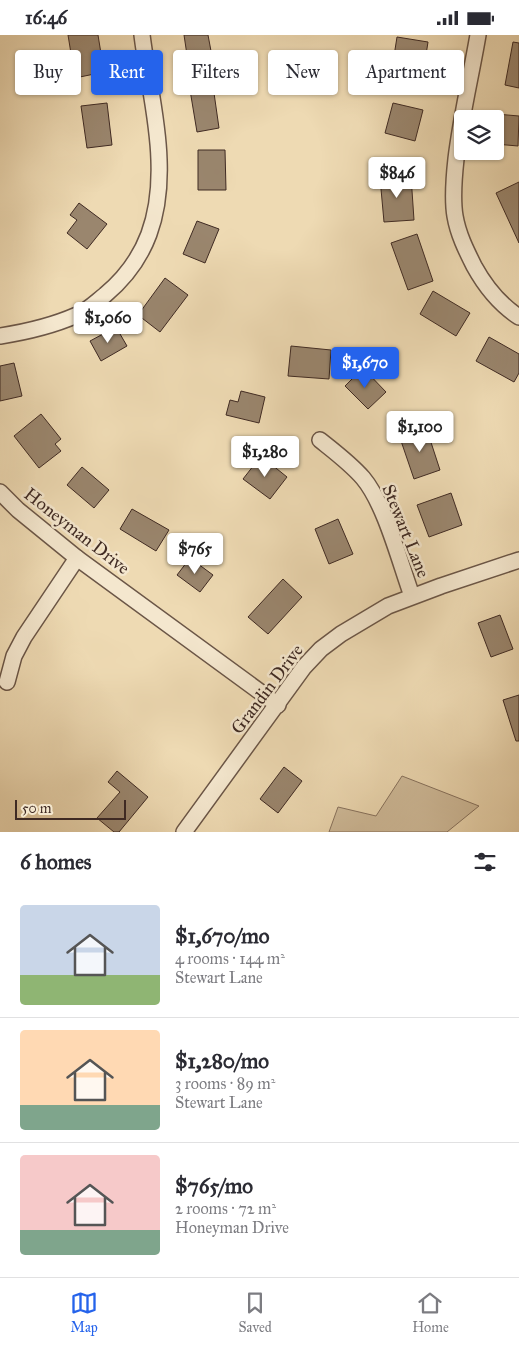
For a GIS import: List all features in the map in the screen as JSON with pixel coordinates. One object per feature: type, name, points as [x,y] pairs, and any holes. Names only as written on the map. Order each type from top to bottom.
[{"type":"street","points":[[0,336],[30,331],[79,315],[116,286],[132,268],[143,249],[152,228],[156,206],[159,158],[142,35]]},
{"type":"street","points":[[478,35],[457,153],[453,192],[455,215],[461,236],[480,277],[493,295],[519,317]]},
{"type":"street","name":"Stewart Lane","points":[[320,440],[346,461],[364,479],[374,494],[383,513],[412,596]]},
{"type":"street","name":"Honeyman Drive","points":[[0,492],[18,510],[78,558],[278,705]]},
{"type":"street","points":[[6,682],[14,656],[24,637],[78,558]]},
{"type":"street","name":"Grandin Drive","points":[[184,832],[304,667],[321,649],[364,619],[388,606],[519,560]]},
{"type":"shaded area","points":[[402,776],[479,806],[447,832],[329,832],[338,807],[376,816]]},
{"type":"building","points":[[68,35],[98,35],[100,50],[91,50],[91,75],[81,77],[81,50],[70,50]]},
{"type":"building","points":[[184,35],[208,35],[211,50],[186,50]]},
{"type":"building","points":[[397,37],[428,42],[427,50],[395,50]]},
{"type":"building","points":[[513,42],[519,43],[519,88],[505,85]]},
{"type":"building","points":[[191,95],[214,95],[219,128],[197,132]]},
{"type":"building","points":[[107,103],[112,145],[87,148],[81,106]]},
{"type":"building","points":[[393,103],[423,110],[415,141],[385,133]]},
{"type":"building","points":[[504,115],[519,116],[518,146],[504,145]]},
{"type":"building","points":[[198,150],[225,150],[226,190],[198,190]]},
{"type":"building","points":[[411,176],[414,220],[384,222],[380,178]]},
{"type":"building","points":[[519,182],[519,243],[496,193]]},
{"type":"building","points":[[79,203],[107,224],[87,249],[67,233],[77,220],[70,215]]},
{"type":"building","points":[[197,221],[219,229],[205,263],[183,254]]},
{"type":"building","points":[[417,234],[433,281],[408,290],[391,243]]},
{"type":"building","points":[[165,278],[188,295],[160,332],[138,315]]},
{"type":"building","points":[[433,291],[470,313],[456,336],[420,314]]},
{"type":"building","points":[[116,327],[127,346],[101,361],[90,341]]},
{"type":"building","points":[[489,337],[519,354],[519,373],[514,382],[476,361]]},
{"type":"building","points":[[291,346],[331,350],[329,379],[288,376]]},
{"type":"building","points":[[14,363],[22,396],[0,401],[0,366]]},
{"type":"building","points":[[363,368],[386,392],[368,409],[345,386]]},
{"type":"building","points":[[241,391],[265,397],[259,423],[226,415],[230,400],[238,402]]},
{"type":"building","points":[[41,414],[61,439],[55,444],[61,451],[39,468],[14,436]]},
{"type":"building","points":[[426,427],[440,470],[414,479],[399,435]]},
{"type":"building","points":[[261,456],[287,477],[270,499],[243,479]]},
{"type":"building","points":[[82,467],[109,490],[94,508],[67,485]]},
{"type":"building","points":[[451,493],[462,525],[429,537],[417,505]]},
{"type":"building","points":[[132,509],[169,530],[156,551],[120,529]]},
{"type":"building","points":[[338,519],[353,554],[329,564],[315,529]]},
{"type":"building","points":[[190,558],[213,575],[200,592],[177,575]]},
{"type":"building","points":[[283,579],[302,597],[268,634],[248,617]]},
{"type":"building","points":[[500,615],[513,649],[491,657],[478,623]]},
{"type":"building","points":[[519,695],[519,741],[516,741],[503,700]]},
{"type":"building","points":[[284,767],[302,781],[278,813],[260,799]]},
{"type":"building","points":[[117,771],[148,797],[119,832],[114,832],[97,818],[120,792],[108,782]]}]
